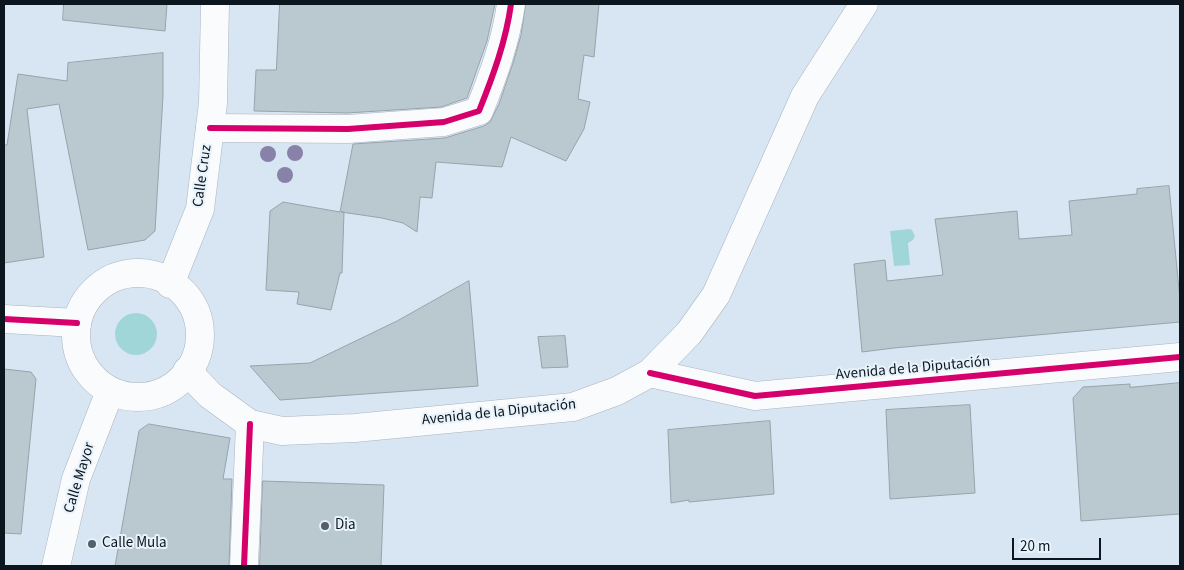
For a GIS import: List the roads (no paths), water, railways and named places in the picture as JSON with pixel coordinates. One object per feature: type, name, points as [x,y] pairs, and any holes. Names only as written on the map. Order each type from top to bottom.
[{"type":"main road","name":"Calle Cruz","points":[[170,284],[200,209],[213,103],[215,4]]},
{"type":"main road","points":[[210,128],[348,129],[444,122],[479,111],[492,78],[508,26],[510,4]]},
{"type":"main road","points":[[650,373],[689,333],[716,295],[805,96],[864,4]]},
{"type":"main road","points":[[137,273],[158,277],[170,284],[177,287],[191,303],[199,323],[199,343],[194,362],[183,378],[167,390],[148,396],[129,396],[110,391],[94,379],[82,363],[76,345],[76,324],[84,304],[98,288],[116,277],[137,273]]},
{"type":"main road","points":[[4,319],[76,324]]},
{"type":"main road","name":"Avenida de la Diputación","points":[[187,371],[210,395],[250,424],[282,431],[346,428],[574,407],[617,391],[650,373],[756,396],[1180,357]]},
{"type":"main road","name":"Calle Mayor","points":[[56,566],[76,479],[110,391]]},
{"type":"main road","points":[[244,566],[250,424]]},
{"type":"place","name":"Dia","points":[[325,526]]},
{"type":"place","name":"Calle Mula","points":[[92,544]]}]
